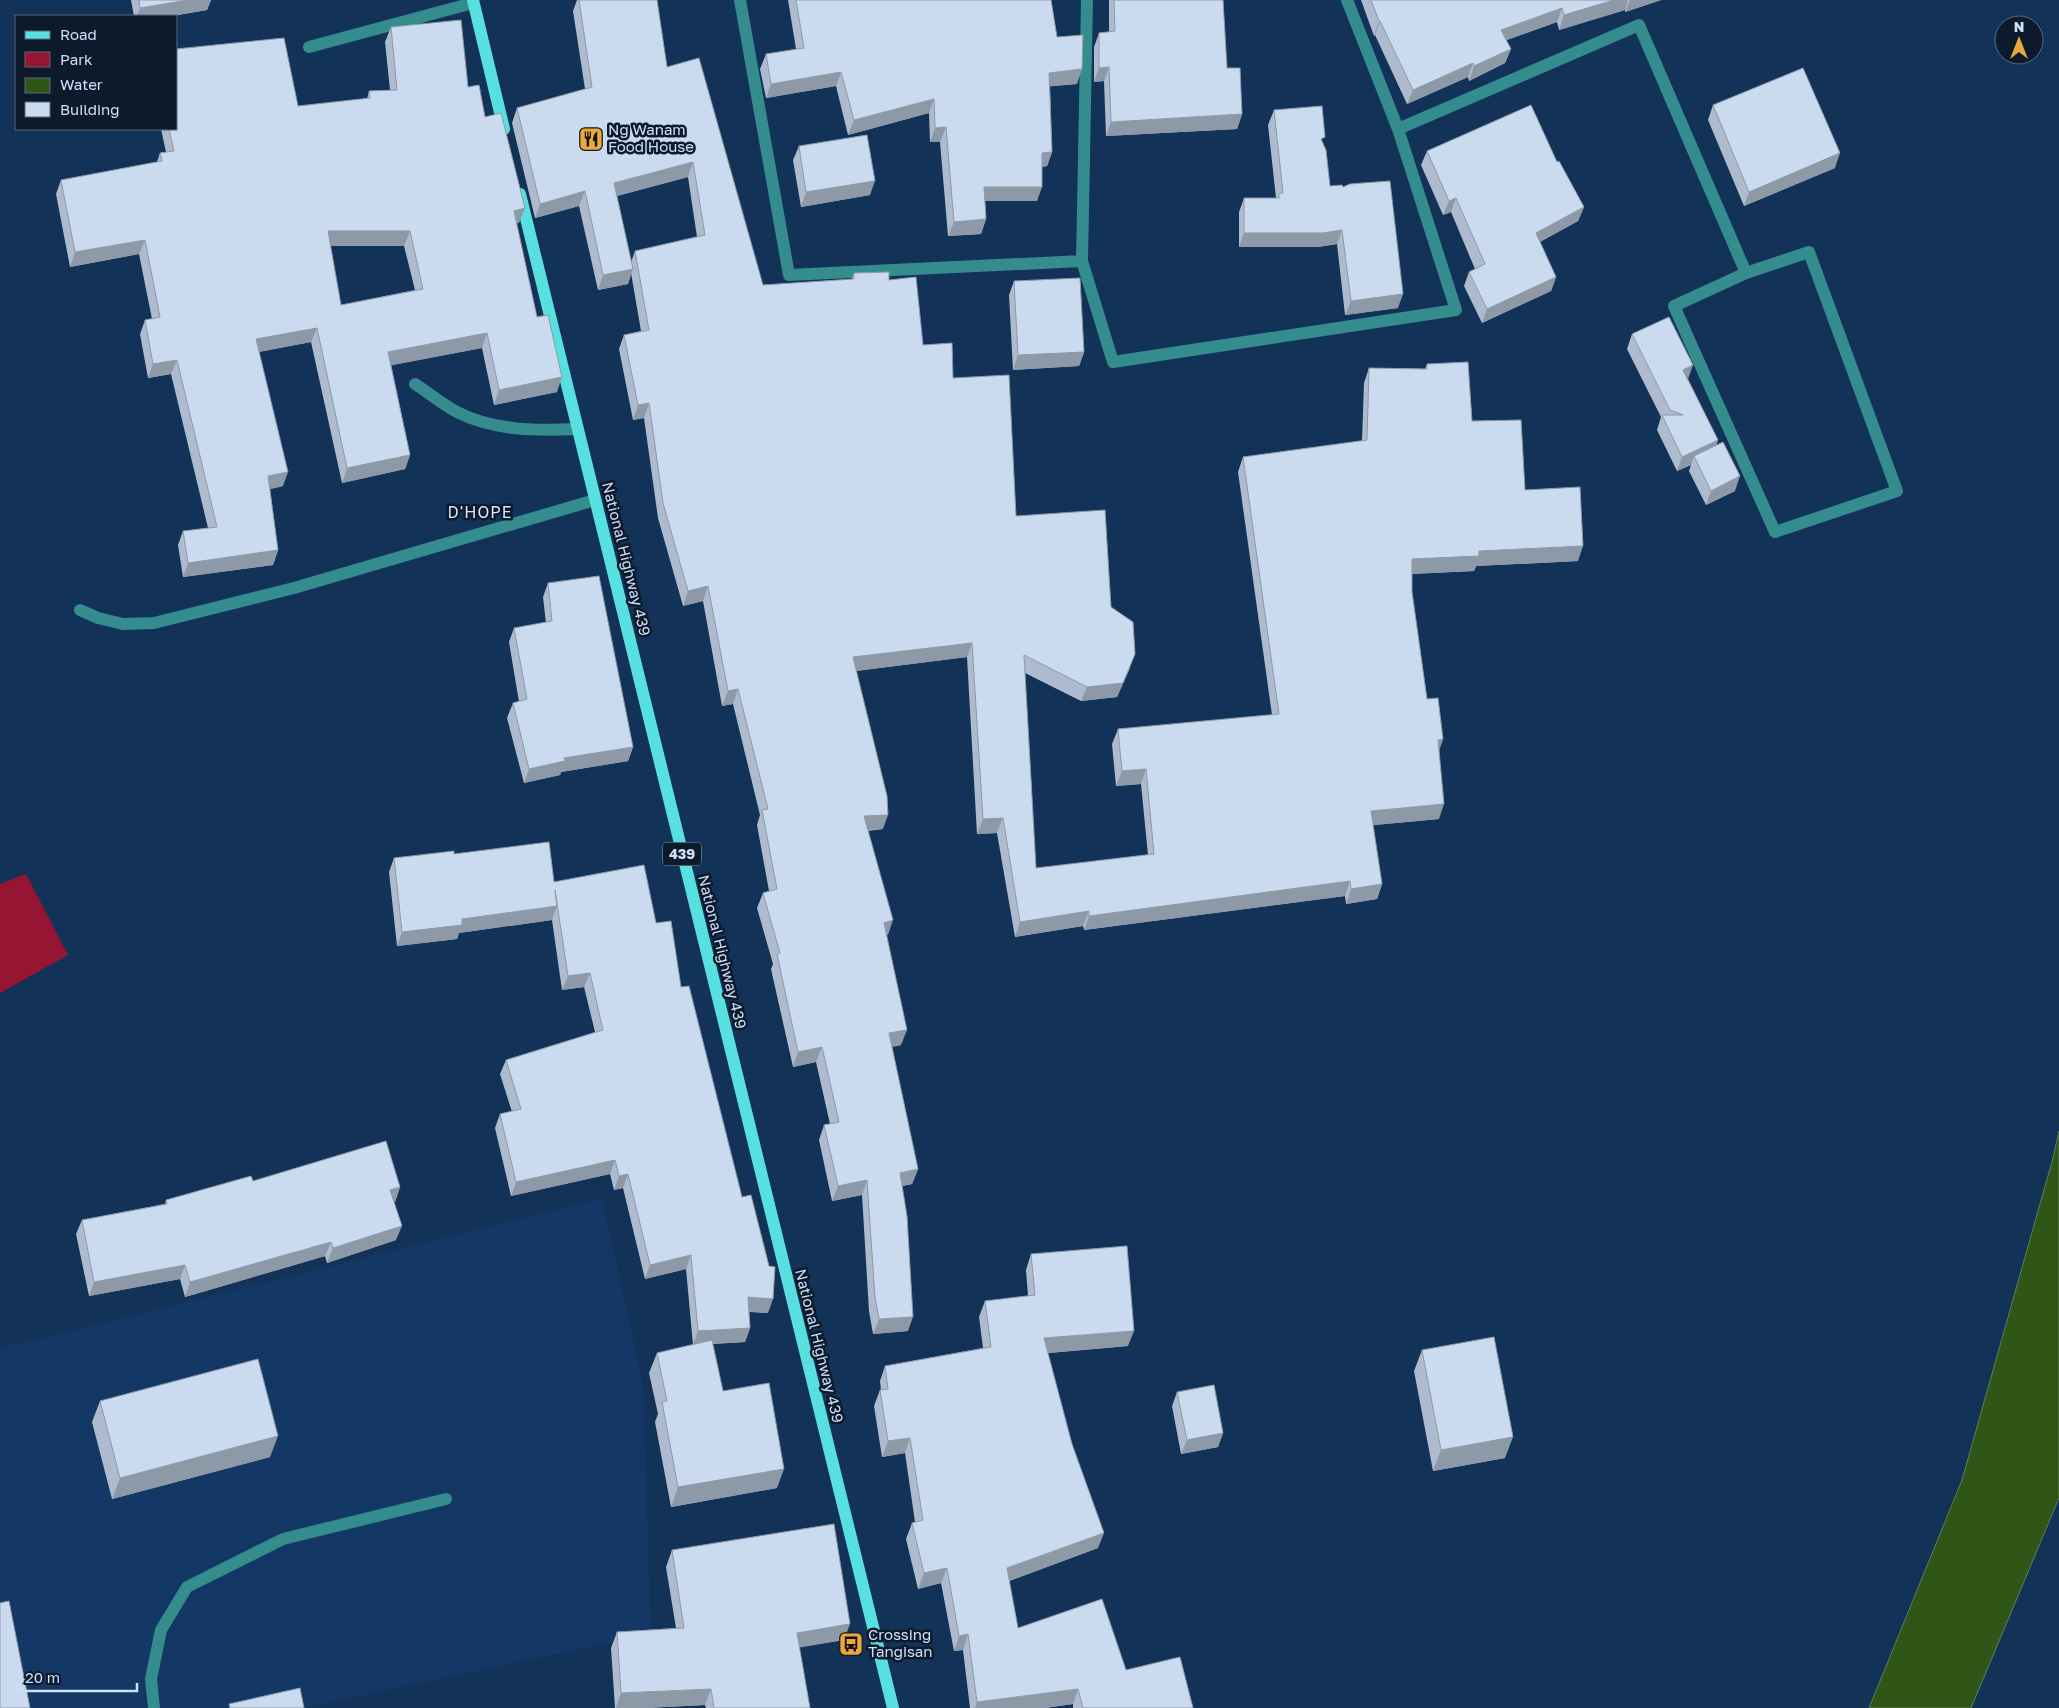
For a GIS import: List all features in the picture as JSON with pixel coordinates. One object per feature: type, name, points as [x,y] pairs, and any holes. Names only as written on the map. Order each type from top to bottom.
[{"type":"main road","points":[[473,1],[507,138]]},
{"type":"main road","name":"National Highway 439","points":[[516,177],[892,1708]]},
{"type":"street","points":[[740,0],[789,275],[1082,261]]},
{"type":"street","points":[[1087,0],[1082,261],[1113,362],[1456,310],[1398,129],[1348,0]]},
{"type":"street","points":[[309,47],[473,1]]},
{"type":"street","points":[[1398,129],[1639,25],[1746,273]]},
{"type":"street","points":[[1809,252],[1897,491],[1775,532],[1674,306],[1746,273],[1809,252]]},
{"type":"street","points":[[414,384],[458,412],[492,425],[544,430],[578,429]]},
{"type":"street","points":[[80,610],[98,618],[123,624],[154,623],[294,588],[595,500]]},
{"type":"street","points":[[154,1708],[150,1679],[161,1630],[187,1587],[284,1538],[446,1499]]},
{"type":"shaded area","points":[[602,1198],[643,1385],[651,1634],[304,1708],[0,1708],[0,1348]]},
{"type":"green space","points":[[26,874],[68,955],[0,993],[0,884]]},
{"type":"water","points":[[2059,1131],[2059,1498],[1971,1708],[1869,1708],[1962,1480]]},
{"type":"building","points":[[139,0],[188,0],[140,8]]},
{"type":"building","points":[[579,0],[657,0],[667,67],[699,58],[763,285],[854,279],[854,273],[889,272],[889,280],[916,277],[923,345],[952,343],[953,378],[1009,375],[1016,516],[1105,510],[1111,607],[1133,622],[1135,654],[1123,683],[1087,687],[1024,655],[1036,868],[1154,854],[1146,769],[1122,771],[1118,729],[1279,714],[1243,457],[1367,440],[1369,368],[1427,369],[1427,364],[1468,362],[1472,421],[1521,420],[1525,490],[1580,487],[1583,546],[1479,551],[1479,556],[1412,559],[1412,592],[1427,699],[1438,698],[1443,739],[1438,740],[1444,804],[1371,811],[1382,884],[1351,889],[1350,881],[1089,916],[1089,911],[1020,922],[1003,818],[983,819],[972,643],[853,657],[887,796],[888,815],[864,816],[893,920],[884,923],[907,1030],[889,1033],[918,1169],[900,1173],[907,1216],[913,1317],[879,1319],[875,1297],[867,1180],[838,1186],[824,1125],[839,1122],[822,1047],[798,1052],[777,954],[780,953],[763,893],[777,889],[762,810],[768,809],[738,689],[728,691],[708,586],[688,591],[663,503],[649,403],[638,405],[624,335],[649,330],[635,251],[705,235],[693,162],[614,183],[633,269],[603,275],[585,191],[540,204],[517,108],[592,87]]},
{"type":"building","points":[[796,0],[1051,0],[1057,37],[1083,35],[1082,69],[1049,73],[1052,152],[1042,153],[1042,187],[984,187],[986,219],[954,222],[946,127],[935,128],[934,99],[854,120],[841,72],[771,84],[766,54],[804,48]]},
{"type":"building","points":[[1114,0],[1223,0],[1227,68],[1240,68],[1242,114],[1111,122],[1109,67],[1099,68],[1099,33],[1115,31]]},
{"type":"building","points":[[1371,0],[1614,0],[1564,15],[1562,8],[1501,30],[1511,49],[1474,66],[1473,63],[1413,90],[1379,21]]},
{"type":"building","points":[[461,20],[468,87],[479,85],[485,117],[501,113],[525,208],[514,211],[537,317],[548,315],[562,377],[499,390],[487,333],[388,352],[410,455],[347,468],[317,328],[256,339],[288,472],[268,476],[278,550],[188,563],[183,531],[217,527],[177,360],[153,364],[145,320],[160,317],[145,240],[75,252],[61,180],[162,161],[160,153],[174,151],[169,130],[178,130],[178,49],[284,38],[298,106],[370,98],[369,91],[397,90],[391,27]],"holes":[[[328,231],[410,231],[423,289],[341,305]]]},
{"type":"building","points":[[1803,68],[1840,153],[1749,192],[1713,105]]},
{"type":"building","points":[[1531,105],[1557,162],[1559,161],[1584,207],[1536,233],[1556,277],[1487,309],[1469,272],[1485,264],[1456,198],[1449,201],[1427,151]]},
{"type":"building","points":[[1322,106],[1325,137],[1321,139],[1326,150],[1330,186],[1342,185],[1343,187],[1350,184],[1390,181],[1403,294],[1351,301],[1342,230],[1323,233],[1244,233],[1244,198],[1279,198],[1279,194],[1283,193],[1274,110]]},
{"type":"building","points":[[867,135],[875,181],[806,192],[799,146]]},
{"type":"building","points":[[1080,278],[1084,352],[1018,355],[1014,281]]},
{"type":"building","points":[[1669,317],[1693,365],[1683,370],[1718,440],[1682,457],[1662,415],[1683,415],[1670,410],[1632,334]]},
{"type":"building","points":[[1723,442],[1740,476],[1711,491],[1694,456]]},
{"type":"building","points":[[599,576],[633,747],[564,758],[565,761],[529,769],[513,703],[527,699],[514,628],[552,621],[548,583]]},
{"type":"building","points":[[549,842],[554,882],[644,865],[656,923],[671,921],[681,987],[689,986],[742,1197],[751,1195],[769,1266],[775,1267],[773,1299],[748,1297],[750,1328],[698,1331],[691,1255],[650,1265],[628,1174],[619,1176],[615,1160],[516,1182],[500,1114],[521,1109],[506,1060],[603,1030],[590,973],[568,976],[555,890],[557,906],[462,919],[462,925],[402,932],[394,858],[454,851],[454,854]]},
{"type":"building","points":[[386,1141],[400,1187],[390,1190],[402,1226],[333,1248],[331,1242],[190,1282],[185,1265],[94,1282],[82,1220],[167,1204],[166,1200],[251,1176],[253,1181]]},
{"type":"building","points":[[1127,1246],[1134,1331],[1044,1338],[1072,1444],[1104,1533],[1007,1568],[1018,1628],[1102,1599],[1126,1670],[1180,1657],[1193,1708],[1083,1708],[1078,1689],[977,1702],[968,1634],[959,1636],[947,1568],[924,1573],[912,1523],[923,1520],[910,1438],[888,1441],[880,1390],[888,1389],[885,1366],[991,1347],[985,1301],[1035,1295],[1031,1254]]},
{"type":"building","points":[[1494,1337],[1513,1437],[1441,1450],[1422,1350]]},
{"type":"building","points":[[712,1340],[723,1391],[769,1383],[784,1469],[678,1487],[662,1402],[667,1401],[657,1353]]},
{"type":"building","points":[[258,1359],[278,1436],[120,1478],[100,1401]]},
{"type":"building","points":[[1214,1385],[1223,1433],[1187,1440],[1177,1392]]},
{"type":"building","points":[[834,1524],[850,1624],[797,1633],[810,1708],[714,1708],[711,1689],[621,1693],[617,1632],[684,1628],[672,1550]]},
{"type":"building","points":[[9,1601],[30,1708],[0,1708],[0,1603]]},
{"type":"building","points":[[300,1688],[304,1708],[230,1708],[229,1704]]},
{"type":"place","name":"Ng Wanam Food House","points":[[591,139]]},
{"type":"place","name":"Crossing Tangisan","points":[[851,1644]]},
{"type":"district","name":"D'HOPE","points":[[480,512]]}]
